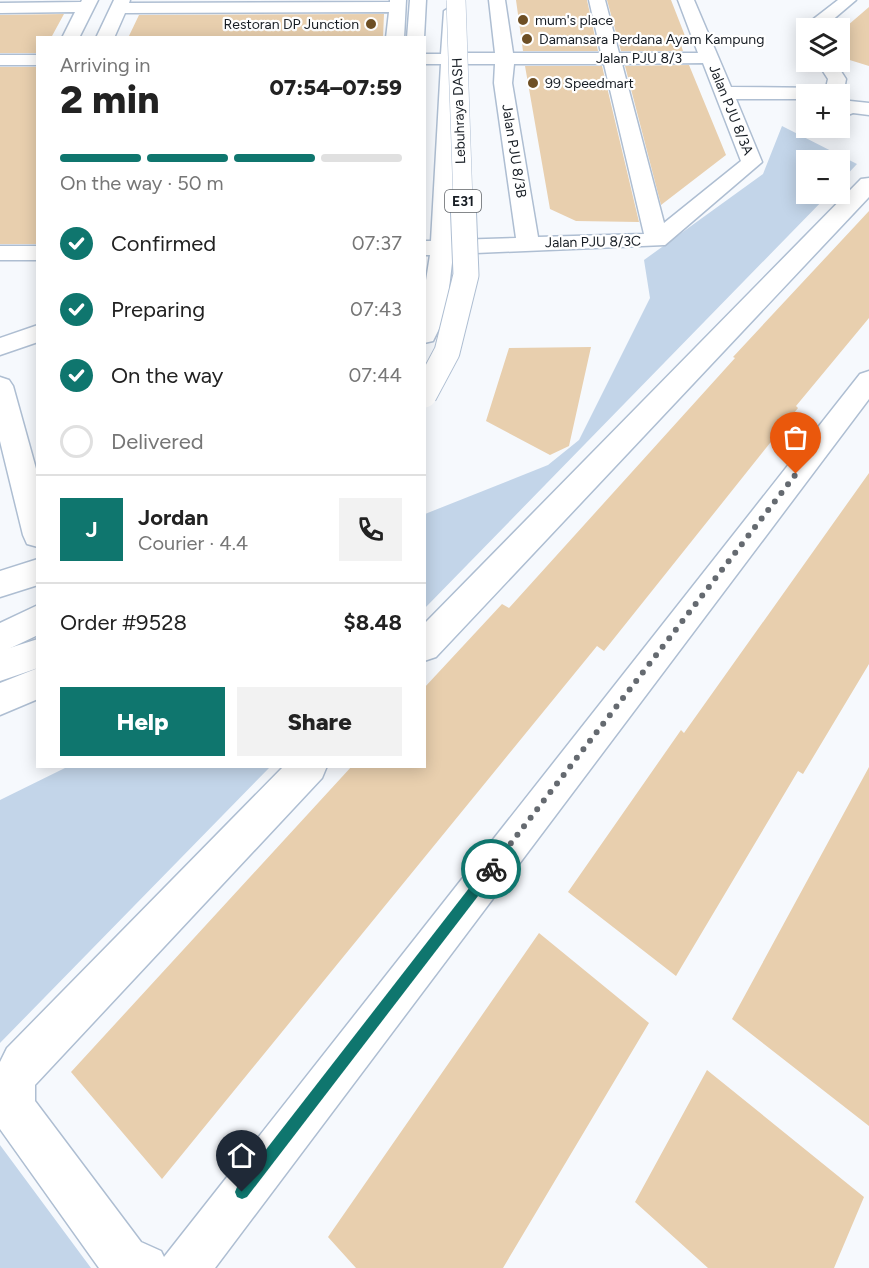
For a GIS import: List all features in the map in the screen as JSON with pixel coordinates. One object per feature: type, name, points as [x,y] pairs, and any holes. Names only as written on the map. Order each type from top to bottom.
[{"type":"main road","points":[[416,36],[418,0]]},
{"type":"main road","points":[[426,331],[434,315],[437,0]]},
{"type":"main road","points":[[436,59],[454,0]]},
{"type":"main road","name":"Lebuhraya DASH","points":[[426,391],[447,352],[466,275],[454,0]]},
{"type":"main road","points":[[497,0],[505,59]]},
{"type":"main road","points":[[597,0],[596,55],[657,240]]},
{"type":"main road","points":[[686,0],[710,58]]},
{"type":"main road","points":[[826,18],[848,0]]},
{"type":"main road","points":[[106,36],[120,4],[398,3],[395,36]]},
{"type":"main road","points":[[0,8],[88,4]]},
{"type":"main road","points":[[71,36],[88,4]]},
{"type":"main road","name":"Jalan PJU 8/3","points":[[436,59],[596,55],[710,58]]},
{"type":"main road","name":"Jalan PJU 8/3A","points":[[710,58],[752,162]]},
{"type":"main road","name":"Jalan PJU 8/3B","points":[[505,59],[503,83],[528,243]]},
{"type":"main road","points":[[0,60],[36,60]]},
{"type":"main road","points":[[724,93],[796,98]]},
{"type":"main road","points":[[731,112],[796,112]]},
{"type":"main road","name":"Jalan PJU 8/3C","points":[[433,248],[657,240],[752,162]]},
{"type":"main road","points":[[426,644],[869,184]]},
{"type":"main road","points":[[0,253],[36,253]]},
{"type":"main road","points":[[0,347],[36,334]]},
{"type":"main road","points":[[184,1268],[869,380]]},
{"type":"main road","points":[[0,386],[36,527]]},
{"type":"main road","points":[[0,584],[36,573]]},
{"type":"main road","points":[[0,639],[36,620]]},
{"type":"main road","points":[[0,666],[36,654]]},
{"type":"main road","points":[[0,699],[36,683]]},
{"type":"main road","points":[[144,1268],[125,1262],[15,1111],[11,1096],[14,1079],[23,1064],[307,768]]},
{"type":"shaded area","points":[[782,126],[796,133],[796,138],[806,138],[829,150],[796,150],[796,204],[819,204],[426,607],[426,514],[548,465],[579,440],[650,298],[644,260],[763,174]]},
{"type":"shaded area","points":[[850,160],[857,164],[850,171]]},
{"type":"shaded area","points":[[65,768],[269,768],[0,1043],[0,800]]},
{"type":"shaded area","points":[[0,1145],[91,1268],[0,1268]]},
{"type":"building","points":[[516,0],[587,0],[598,51],[523,51]]},
{"type":"building","points":[[607,0],[671,0],[687,41],[681,45],[683,51],[621,51]]},
{"type":"building","points":[[869,7],[869,66],[850,60],[850,23]]},
{"type":"building","points":[[64,14],[52,36],[36,36],[36,53],[0,53],[0,15]]},
{"type":"building","points":[[384,14],[383,36],[129,36],[139,15]]},
{"type":"building","points":[[689,65],[726,155],[661,205],[625,66]]},
{"type":"building","points":[[525,66],[602,66],[639,222],[576,221],[550,209]]},
{"type":"building","points":[[0,67],[36,67],[36,244],[0,244]]},
{"type":"building","points":[[869,211],[869,318],[796,406],[798,408],[604,651],[597,646],[162,1179],[71,1072],[350,768],[426,768],[426,686],[502,604],[509,608],[735,358],[733,357]]},
{"type":"building","points":[[591,347],[569,446],[550,455],[486,421],[509,348]]},
{"type":"building","points":[[869,473],[869,664],[803,774],[798,771],[676,976],[568,892],[681,730],[684,733]]},
{"type":"building","points":[[869,767],[869,1126],[732,1019]]},
{"type":"building","points":[[539,933],[649,1023],[503,1268],[356,1268],[328,1237]]},
{"type":"building","points":[[707,1070],[864,1197],[834,1268],[708,1268],[635,1202]]},
{"type":"way so far","points":[[491,869],[796,474]]},
{"type":"place","name":"mum's place","points":[[523,20]]},
{"type":"place","name":"Restoran DP Junction","points":[[371,24]]},
{"type":"place","name":"Damansara Perdana Ayam Kampung","points":[[527,39]]},
{"type":"place","name":"99 Speedmart","points":[[533,83]]},
{"type":"route","points":[[242,1192],[491,869]]}]
